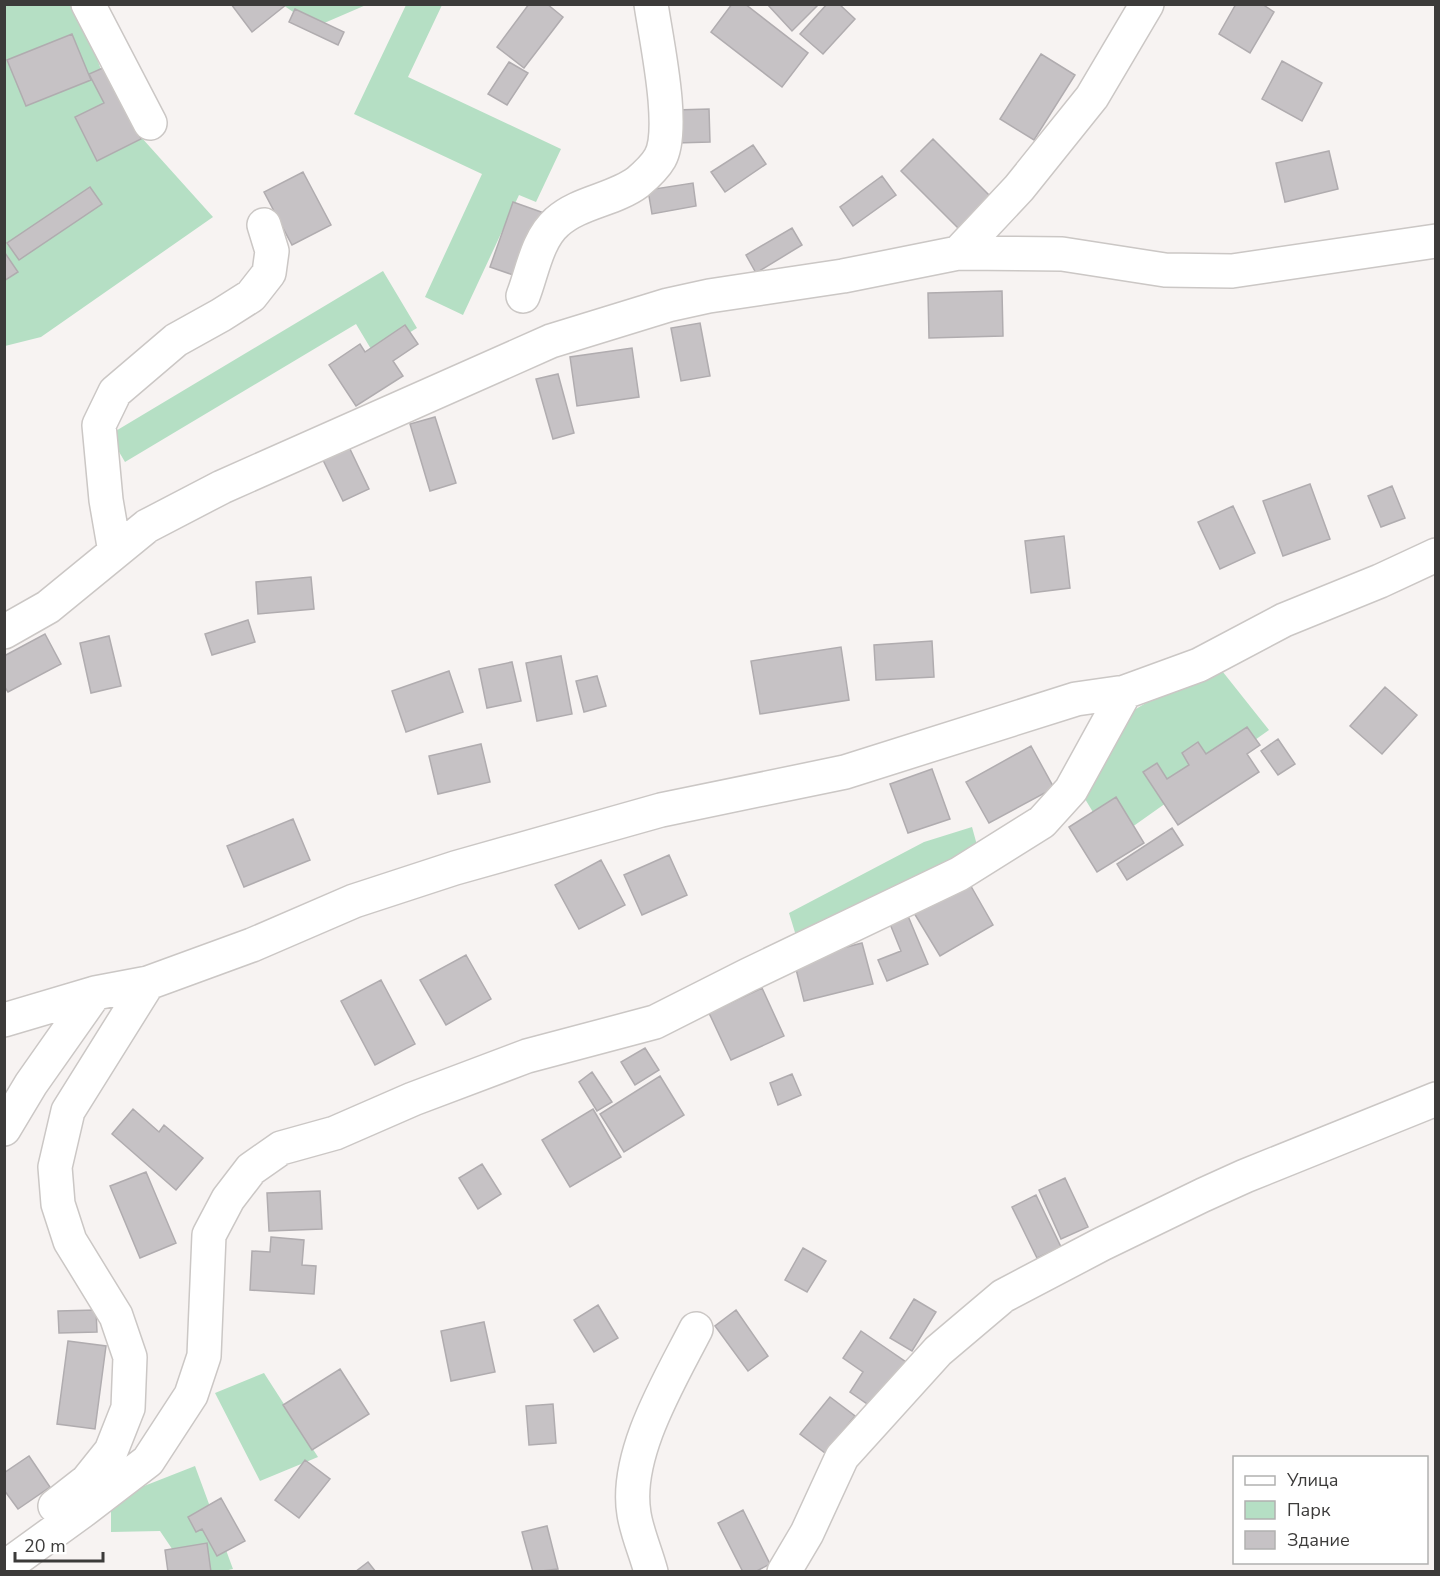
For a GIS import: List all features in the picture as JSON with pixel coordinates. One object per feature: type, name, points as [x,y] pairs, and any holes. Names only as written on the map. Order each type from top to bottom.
[{"type":"street","points":[[88,4],[150,123]]},
{"type":"street","points":[[523,296],[543,240],[556,222],[574,211],[639,182],[660,158],[667,131],[651,4]]},
{"type":"street","points":[[958,253],[1019,188],[1092,97],[1147,4]]},
{"type":"street","points":[[115,552],[106,500],[99,425],[114,392],[176,340],[251,296],[269,273],[272,251],[264,225]]},
{"type":"street","points":[[4,632],[48,607],[147,526],[222,487],[551,341],[668,305],[709,296],[843,276],[958,253],[1062,254],[1165,270],[1232,271],[1436,241]]},
{"type":"street","points":[[4,1020],[95,993],[148,983],[252,945],[354,901],[455,868],[661,810],[845,772],[1076,699],[1125,692],[1199,665],[1284,620],[1380,581],[1436,555]]},
{"type":"street","points":[[4,1568],[148,1461],[192,1395],[204,1356],[208,1235],[228,1199],[251,1169],[281,1148],[335,1133],[413,1099],[527,1056],[655,1022],[959,874],[1042,822],[1071,790],[1125,692]]},
{"type":"street","points":[[4,1557],[36,1519],[87,1481],[111,1451],[128,1408],[130,1357],[116,1316],[70,1241],[58,1204],[55,1167],[68,1111],[148,983]]},
{"type":"street","points":[[4,1129],[95,993]]},
{"type":"street","points":[[784,1572],[807,1533],[842,1457],[938,1351],[1003,1296],[1101,1244],[1203,1195],[1436,1099]]},
{"type":"street","points":[[651,1572],[634,1513],[634,1474],[653,1413],[696,1329]]},
{"type":"green space","points":[[4,5],[75,5],[86,27],[114,107],[213,217],[41,337],[5,346]]},
{"type":"green space","points":[[283,5],[366,5],[315,27]]},
{"type":"green space","points":[[406,5],[442,5],[408,77],[561,149],[536,202],[519,195],[463,315],[425,297],[482,174],[354,114]]},
{"type":"green space","points":[[383,271],[417,328],[374,354],[356,324],[125,462],[109,435]]},
{"type":"green space","points":[[1215,662],[1269,730],[1111,842],[1079,789],[1124,716]]},
{"type":"green space","points":[[972,827],[980,856],[797,939],[789,913],[924,842]]},
{"type":"green space","points":[[264,1373],[318,1457],[260,1481],[215,1393]]},
{"type":"green space","points":[[195,1466],[233,1569],[187,1571],[160,1531],[111,1532],[111,1499]]},
{"type":"building","points":[[231,4],[287,4],[252,32]]},
{"type":"building","points":[[529,4],[547,4],[563,17],[524,68],[497,47]]},
{"type":"building","points":[[732,4],[745,4],[808,53],[782,87],[711,32]]},
{"type":"building","points":[[767,4],[819,4],[792,31]]},
{"type":"building","points":[[827,4],[839,4],[855,19],[823,54],[800,34]]},
{"type":"building","points":[[1236,4],[1262,4],[1274,12],[1250,53],[1219,34]]},
{"type":"building","points":[[295,9],[344,32],[338,45],[289,22]]},
{"type":"building","points":[[72,34],[91,80],[26,106],[7,60]]},
{"type":"building","points":[[1041,54],[1075,75],[1034,140],[1000,119]]},
{"type":"building","points":[[1282,61],[1322,83],[1302,121],[1262,99]]},
{"type":"building","points":[[509,62],[528,73],[507,105],[488,94]]},
{"type":"building","points":[[105,67],[141,139],[97,161],[75,117],[104,103],[89,74]]},
{"type":"building","points":[[709,109],[710,142],[676,143],[675,110]]},
{"type":"building","points":[[933,139],[996,202],[964,234],[901,171]]},
{"type":"building","points":[[753,145],[766,164],[725,192],[711,172]]},
{"type":"building","points":[[1329,151],[1338,189],[1285,202],[1276,163]]},
{"type":"building","points":[[303,172],[331,225],[292,245],[264,192]]},
{"type":"building","points":[[882,176],[896,195],[853,226],[840,207]]},
{"type":"building","points":[[693,183],[696,206],[652,214],[648,190]]},
{"type":"building","points":[[90,187],[102,204],[19,260],[7,243]]},
{"type":"building","points":[[513,202],[544,213],[522,278],[490,267]]},
{"type":"building","points":[[792,228],[802,245],[756,273],[746,255]]},
{"type":"building","points":[[4,253],[18,272],[4,281]]},
{"type":"building","points":[[1002,291],[1003,336],[929,338],[928,293]]},
{"type":"building","points":[[700,323],[710,376],[681,381],[671,328]]},
{"type":"building","points":[[405,325],[418,344],[393,361],[403,376],[356,406],[329,365],[360,344],[365,352]]},
{"type":"building","points":[[632,348],[639,397],[577,406],[570,357]]},
{"type":"building","points":[[558,374],[574,433],[553,439],[536,379]]},
{"type":"building","points":[[435,417],[456,483],[430,491],[410,424]]},
{"type":"building","points":[[349,447],[369,489],[343,501],[323,460]]},
{"type":"building","points":[[1310,484],[1330,539],[1283,556],[1263,501]]},
{"type":"building","points":[[1392,486],[1405,518],[1381,527],[1368,496]]},
{"type":"building","points":[[1233,506],[1255,553],[1220,569],[1198,522]]},
{"type":"building","points":[[1064,536],[1070,588],[1031,593],[1025,541]]},
{"type":"building","points":[[311,577],[314,609],[258,614],[256,582]]},
{"type":"building","points":[[248,620],[255,642],[212,655],[205,634]]},
{"type":"building","points":[[45,634],[61,664],[8,692],[4,686],[4,656]]},
{"type":"building","points":[[109,636],[121,686],[91,693],[80,643]]},
{"type":"building","points":[[932,641],[934,677],[876,680],[874,645]]},
{"type":"building","points":[[841,647],[849,700],[760,714],[751,661]]},
{"type":"building","points":[[561,656],[572,714],[537,721],[526,663]]},
{"type":"building","points":[[512,662],[521,701],[487,708],[479,669]]},
{"type":"building","points":[[449,671],[463,712],[406,732],[392,691]]},
{"type":"building","points":[[597,676],[606,706],[584,712],[576,681]]},
{"type":"building","points":[[1385,687],[1417,715],[1382,754],[1350,726]]},
{"type":"building","points":[[1247,727],[1260,745],[1247,754],[1259,772],[1178,825],[1143,772],[1157,763],[1167,779],[1189,765],[1182,753],[1198,742],[1206,754]]},
{"type":"building","points":[[1278,739],[1295,764],[1278,775],[1261,751]]},
{"type":"building","points":[[481,744],[490,782],[438,794],[429,756]]},
{"type":"building","points":[[1031,746],[1054,788],[989,823],[966,782]]},
{"type":"building","points":[[932,769],[950,819],[908,833],[890,784]]},
{"type":"building","points":[[1116,797],[1144,843],[1097,872],[1069,827]]},
{"type":"building","points":[[293,819],[310,860],[244,887],[227,846]]},
{"type":"building","points":[[1172,828],[1183,845],[1127,880],[1117,864]]},
{"type":"building","points":[[669,855],[687,895],[642,915],[624,875]]},
{"type":"building","points":[[601,860],[625,905],[579,929],[555,885]]},
{"type":"building","points":[[968,881],[993,925],[940,956],[914,913]]},
{"type":"building","points":[[908,916],[928,964],[887,981],[878,960],[901,951],[890,924]]},
{"type":"building","points":[[862,943],[873,984],[804,1001],[794,961]]},
{"type":"building","points":[[466,955],[491,999],[446,1025],[420,980]]},
{"type":"building","points":[[381,980],[415,1044],[375,1065],[341,1001]]},
{"type":"building","points":[[762,988],[784,1036],[731,1060],[709,1013]]},
{"type":"building","points":[[645,1048],[659,1070],[635,1085],[621,1062]]},
{"type":"building","points":[[592,1072],[612,1102],[597,1111],[579,1082]]},
{"type":"building","points":[[792,1074],[801,1095],[778,1105],[770,1083]]},
{"type":"building","points":[[660,1076],[684,1115],[624,1152],[600,1114]]},
{"type":"building","points":[[133,1109],[159,1132],[164,1125],[203,1158],[176,1190],[112,1134]]},
{"type":"building","points":[[593,1109],[621,1157],[570,1187],[542,1140]]},
{"type":"building","points":[[482,1164],[501,1194],[478,1209],[459,1178]]},
{"type":"building","points":[[146,1172],[176,1243],[140,1258],[110,1186]]},
{"type":"building","points":[[1065,1178],[1088,1227],[1061,1239],[1039,1190]]},
{"type":"building","points":[[320,1191],[322,1229],[269,1231],[267,1193]]},
{"type":"building","points":[[1036,1195],[1061,1247],[1037,1258],[1012,1207]]},
{"type":"building","points":[[271,1237],[304,1240],[302,1265],[316,1266],[314,1294],[250,1290],[252,1251],[270,1252]]},
{"type":"building","points":[[803,1248],[826,1261],[807,1292],[785,1280]]},
{"type":"building","points":[[914,1299],[936,1312],[912,1351],[890,1338]]},
{"type":"building","points":[[598,1305],[618,1338],[594,1352],[574,1320]]},
{"type":"building","points":[[96,1310],[97,1332],[59,1333],[58,1311]]},
{"type":"building","points":[[736,1310],[768,1356],[748,1371],[715,1326]]},
{"type":"building","points":[[484,1322],[495,1372],[451,1381],[441,1331]]},
{"type":"building","points":[[861,1331],[906,1362],[873,1408],[850,1392],[863,1372],[843,1358]]},
{"type":"building","points":[[68,1341],[106,1346],[95,1429],[57,1424]]},
{"type":"building","points":[[340,1369],[369,1414],[312,1450],[283,1405]]},
{"type":"building","points":[[830,1397],[855,1416],[825,1453],[800,1434]]},
{"type":"building","points":[[553,1404],[556,1443],[529,1445],[526,1406]]},
{"type":"building","points":[[29,1456],[50,1487],[18,1509],[4,1490],[4,1473]]},
{"type":"building","points":[[305,1460],[330,1479],[299,1518],[275,1500]]},
{"type":"building","points":[[221,1498],[245,1541],[217,1556],[202,1529],[196,1532],[188,1517]]},
{"type":"building","points":[[743,1510],[770,1564],[755,1572],[743,1572],[718,1523]]},
{"type":"building","points":[[547,1526],[558,1569],[533,1572],[522,1532]]},
{"type":"building","points":[[207,1543],[211,1572],[168,1572],[165,1550]]},
{"type":"building","points":[[368,1562],[376,1572],[355,1572]]}]
